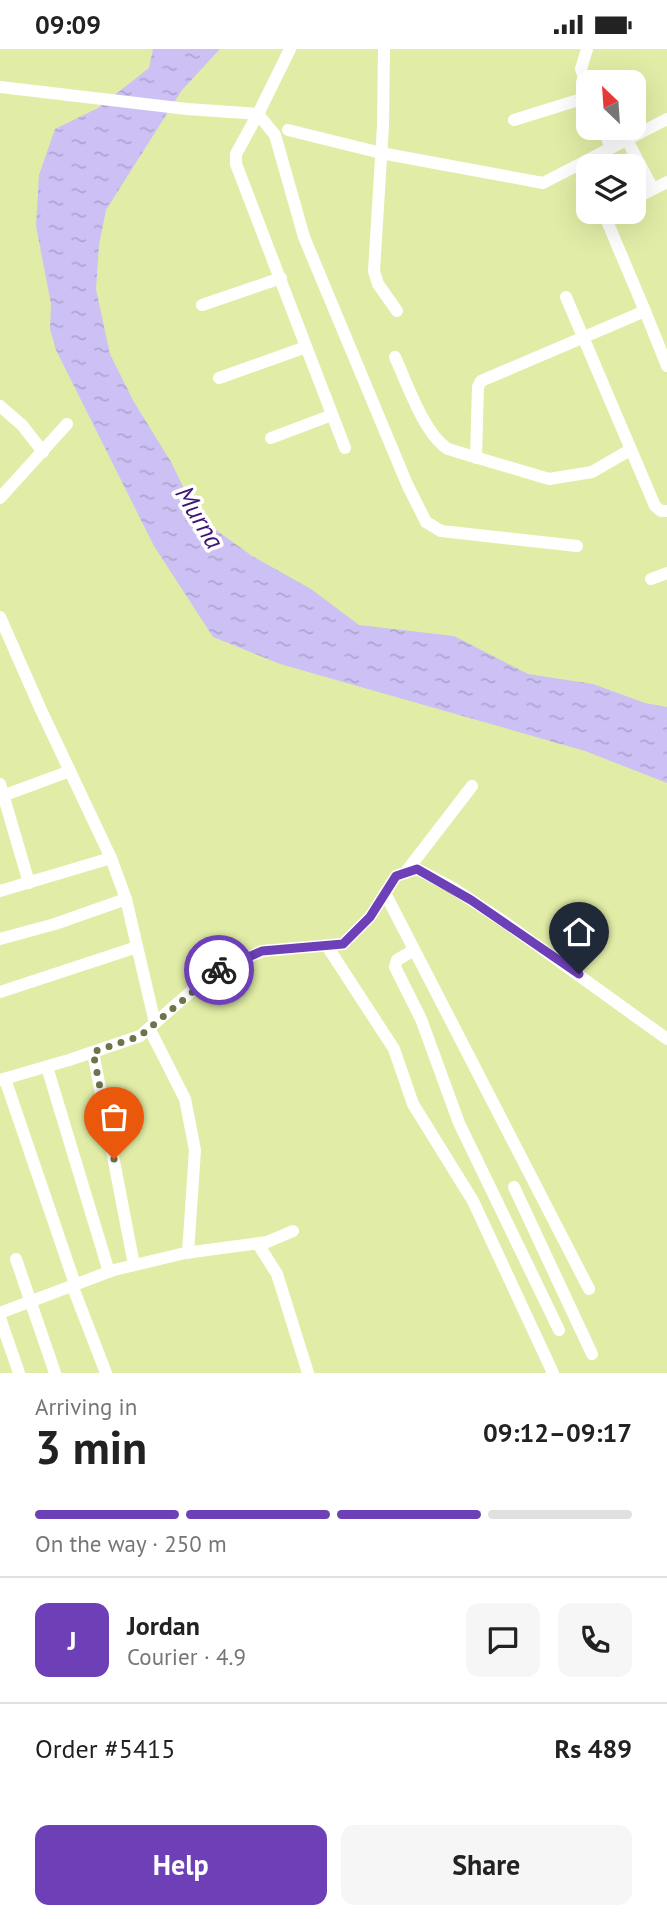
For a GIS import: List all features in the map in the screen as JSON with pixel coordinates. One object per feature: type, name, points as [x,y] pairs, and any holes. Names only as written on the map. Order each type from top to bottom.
[{"type":"street","points":[[289,49],[236,154],[236,164],[345,447]]},
{"type":"street","points":[[384,49],[374,271],[378,284],[397,311]]},
{"type":"street","points":[[580,70],[587,49]]},
{"type":"street","points":[[0,87],[187,109],[258,114],[275,135],[304,237],[407,484],[426,522],[440,531],[577,546]]},
{"type":"street","points":[[514,120],[576,101]]},
{"type":"street","points":[[646,130],[667,118]]},
{"type":"street","points":[[288,130],[381,153],[543,183],[627,140],[653,189]]},
{"type":"street","points":[[608,140],[611,148]]},
{"type":"street","points":[[646,193],[667,182]]},
{"type":"street","points":[[608,224],[667,366]]},
{"type":"street","points":[[202,305],[281,278]]},
{"type":"street","points":[[566,297],[655,506],[661,511],[667,511]]},
{"type":"street","points":[[476,458],[478,387],[481,381],[645,311]]},
{"type":"street","points":[[219,378],[306,347]]},
{"type":"street","points":[[395,357],[435,439],[448,449],[535,476],[557,479],[592,472],[630,450]]},
{"type":"street","points":[[0,405],[22,425],[43,451]]},
{"type":"street","points":[[271,438],[332,415]]},
{"type":"street","points":[[0,498],[67,424]]},
{"type":"street","points":[[651,579],[667,573]]},
{"type":"street","points":[[0,617],[111,858],[126,899],[152,1026],[185,1099],[195,1150],[188,1253]]},
{"type":"street","points":[[29,883],[1,793],[70,771]]},
{"type":"street","points":[[405,873],[472,786]]},
{"type":"street","points":[[0,891],[111,858]]},
{"type":"street","points":[[106,1373],[2,1079],[140,1036],[210,975],[262,951],[343,944],[370,917],[396,876],[417,869],[453,888],[667,1039]]},
{"type":"street","points":[[385,893],[589,1289]]},
{"type":"street","points":[[0,939],[55,924],[126,899]]},
{"type":"street","points":[[327,946],[394,1049],[413,1104],[474,1201],[553,1373]]},
{"type":"street","points":[[0,992],[137,947]]},
{"type":"street","points":[[414,950],[397,960],[395,967],[421,1019],[459,1122],[559,1330]]},
{"type":"street","points":[[93,1052],[134,1265]]},
{"type":"street","points":[[47,1067],[109,1272]]},
{"type":"street","points":[[514,1187],[592,1354]]},
{"type":"street","points":[[19,1373],[0,1316],[31,1301],[109,1272],[188,1253],[258,1244],[293,1231]]},
{"type":"street","points":[[516,1242],[535,1233]]},
{"type":"street","points":[[258,1244],[277,1273],[308,1373]]},
{"type":"street","points":[[16,1259],[55,1373]]},
{"type":"water","points":[[153,49],[220,49],[182,90],[106,210],[99,245],[96,289],[110,354],[134,402],[171,462],[198,517],[252,556],[311,589],[359,625],[454,636],[528,674],[593,684],[645,703],[667,707],[667,783],[585,751],[280,664],[213,637],[154,546],[56,350],[50,329],[51,304],[36,226],[39,175],[55,129],[98,108],[149,68]]},
{"type":"way so far","points":[[114,1159],[93,1052],[140,1036],[219,970]]},
{"type":"route","points":[[219,970],[262,951],[343,944],[370,917],[396,876],[417,869],[453,888],[579,974]]},
{"type":"water label","name":"Murna","points":[[200,517]]}]
